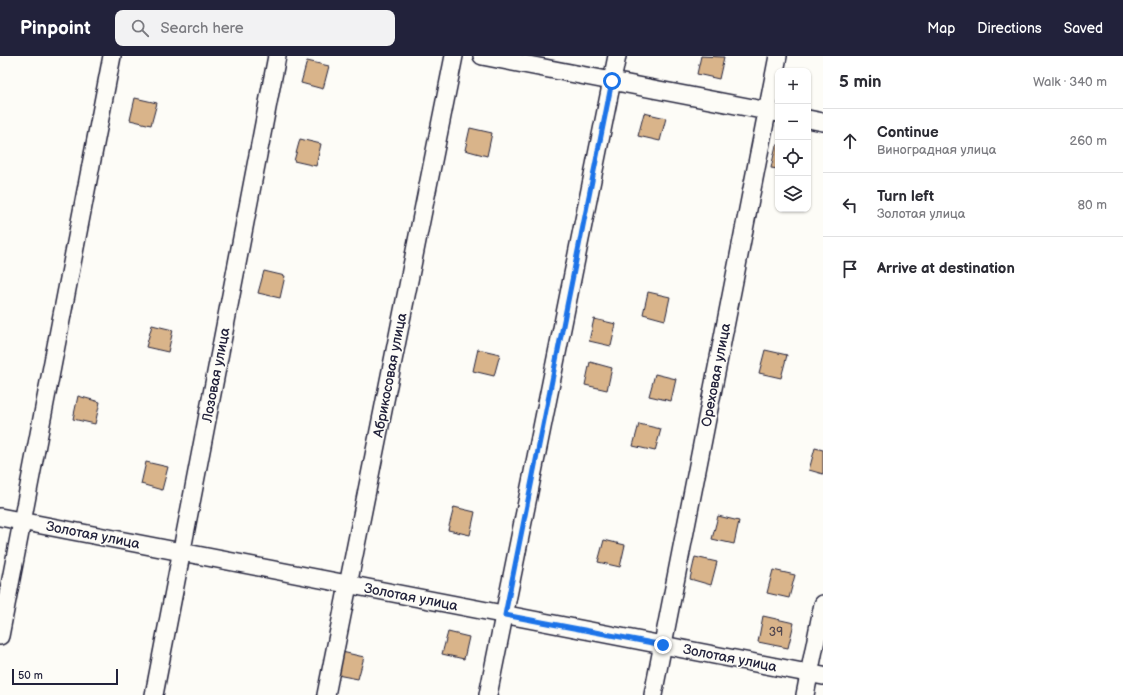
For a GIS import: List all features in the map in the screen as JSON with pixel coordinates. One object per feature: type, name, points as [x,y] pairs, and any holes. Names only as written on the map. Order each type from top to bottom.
[{"type":"street","points":[[0,636],[112,56]]},
{"type":"street","name":"Лозовая улица","points":[[154,695],[277,56]]},
{"type":"street","name":"Абрикосовая улица","points":[[326,695],[454,56]]},
{"type":"street","points":[[482,56],[773,112]]},
{"type":"street","points":[[488,695],[617,56]]},
{"type":"street","name":"Ореховая улица","points":[[653,695],[773,112],[778,56]]},
{"type":"street","points":[[811,120],[823,122]]},
{"type":"street","name":"Золотая улица","points":[[0,517],[816,674]]},
{"type":"street","points":[[805,695],[816,674],[823,604]]},
{"type":"building","points":[[701,56],[724,57],[719,79],[697,74]]},
{"type":"building","points":[[307,61],[329,66],[323,89],[301,83]]},
{"type":"building","points":[[135,98],[157,103],[151,125],[130,120]]},
{"type":"building","points":[[644,113],[666,118],[660,141],[638,136]]},
{"type":"building","points":[[470,128],[492,133],[487,156],[465,150]]},
{"type":"building","points":[[300,139],[321,144],[316,166],[294,161]]},
{"type":"building","points":[[775,150],[775,169],[771,168]]},
{"type":"building","points":[[264,271],[285,276],[280,298],[258,293]]},
{"type":"building","points":[[648,292],[670,297],[665,320],[643,314]]},
{"type":"building","points":[[594,319],[616,324],[611,346],[589,341]]},
{"type":"building","points":[[152,325],[173,330],[168,352],[146,347]]},
{"type":"building","points":[[478,349],[500,354],[494,376],[473,371]]},
{"type":"building","points":[[765,350],[787,355],[781,378],[759,373]]},
{"type":"building","points":[[590,362],[612,368],[607,390],[585,385]]},
{"type":"building","points":[[655,374],[676,379],[671,401],[649,396]]},
{"type":"building","points":[[78,396],[100,402],[95,424],[73,419]]},
{"type":"building","points":[[639,424],[661,429],[655,451],[633,446]]},
{"type":"building","points":[[815,448],[823,450],[823,474],[809,470]]},
{"type":"building","points":[[146,462],[168,467],[162,490],[141,484]]},
{"type":"building","points":[[454,507],[475,512],[470,535],[448,530]]},
{"type":"building","points":[[718,516],[739,521],[734,544],[712,539]]},
{"type":"building","points":[[604,540],[625,545],[620,567],[598,562]]},
{"type":"building","points":[[695,557],[717,562],[711,585],[690,579]]},
{"type":"building","points":[[773,570],[795,575],[789,598],[767,593]]},
{"type":"building","points":[[763,616],[794,623],[788,648],[758,642]]},
{"type":"building","points":[[448,632],[469,637],[464,659],[442,654]]},
{"type":"building","points":[[342,652],[364,657],[358,679],[337,675]]},
{"type":"route","points":[[612,81],[505,615],[663,645]]}]
